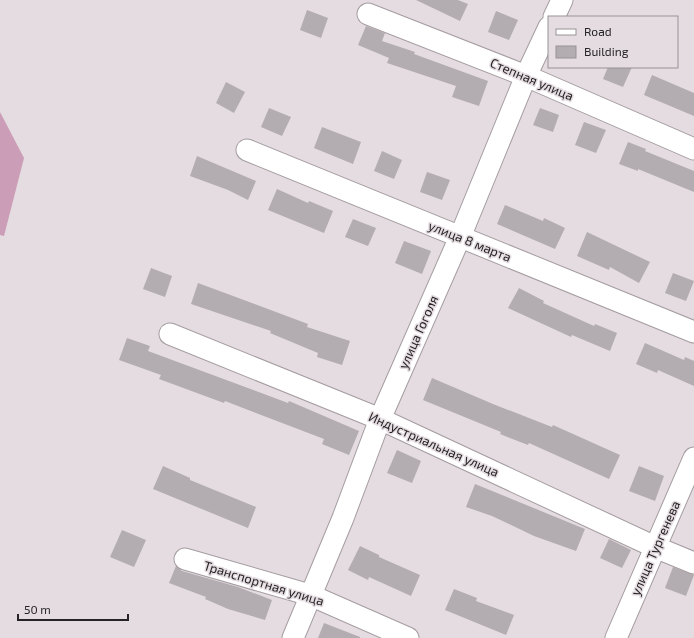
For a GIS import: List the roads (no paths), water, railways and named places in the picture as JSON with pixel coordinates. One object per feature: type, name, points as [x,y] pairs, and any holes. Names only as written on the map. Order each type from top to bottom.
[{"type":"street","points":[[554,16],[562,0]]},
{"type":"street","name":"Степная улица","points":[[368,14],[526,76],[694,149]]},
{"type":"street","name":"улица Гоголя","points":[[293,638],[343,518],[380,419],[460,237],[526,76],[548,29]]},
{"type":"street","name":"улица 8 марта","points":[[247,150],[694,332]]},
{"type":"street","name":"Индустриальная улица","points":[[170,334],[380,419],[655,547],[694,563]]},
{"type":"street","name":"улица Тургенева","points":[[616,638],[694,458]]},
{"type":"street","name":"Транспортная улица","points":[[186,559],[310,595],[408,638]]}]
